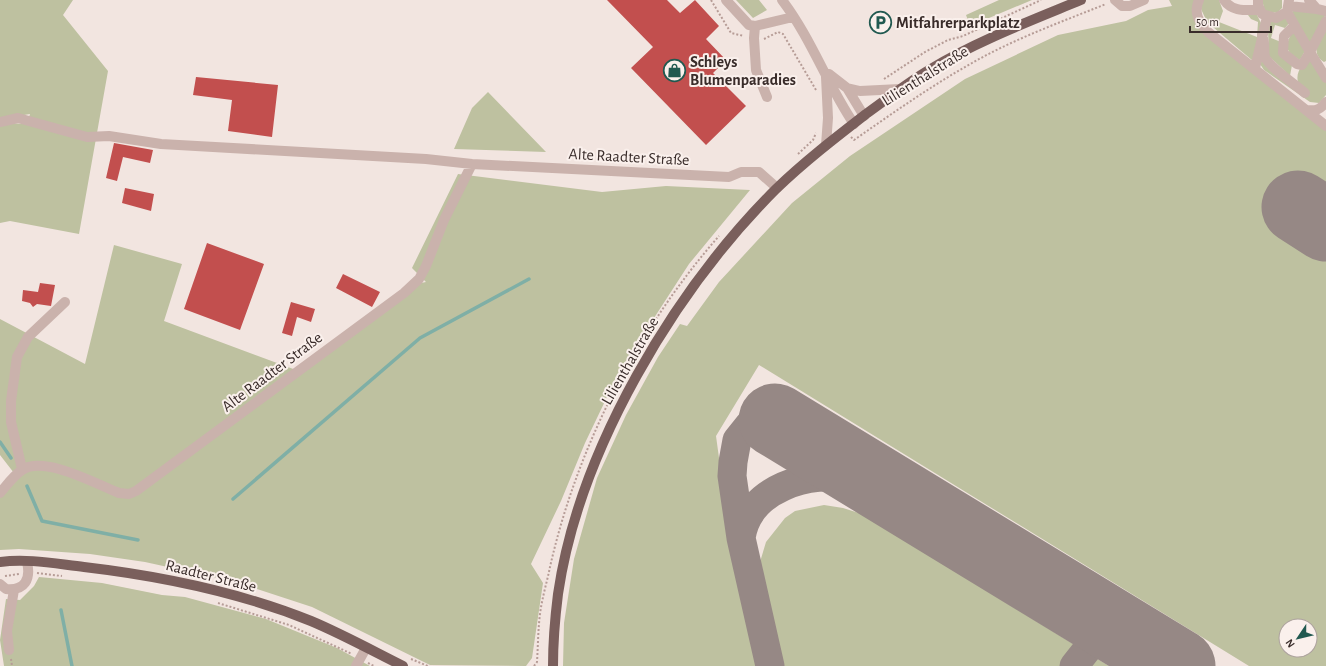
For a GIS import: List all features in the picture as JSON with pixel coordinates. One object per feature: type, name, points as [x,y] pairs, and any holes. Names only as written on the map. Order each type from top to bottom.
[{"type":"main road","name":"Lilienthalstraße","points":[[553,666],[558,593],[567,552],[590,477],[616,416],[654,346],[688,295],[748,219],[777,188],[826,145],[900,89],[929,70],[966,50],[1081,0]]},
{"type":"main road","name":"Raadter Straße","points":[[0,562],[27,562],[117,571],[187,584],[245,598],[311,621],[403,666]]},
{"type":"street","points":[[726,0],[749,25],[755,26],[793,17]]},
{"type":"street","points":[[782,0],[825,71],[854,124]]},
{"type":"street","points":[[1112,1],[1122,6],[1130,6],[1144,0]]},
{"type":"street","points":[[1199,0],[1196,5],[1196,14],[1208,32],[1326,126]]},
{"type":"street","points":[[1224,0],[1238,14],[1261,9],[1276,18],[1288,6]]},
{"type":"street","points":[[1309,0],[1321,10]]},
{"type":"street","points":[[1288,6],[1321,10]]},
{"type":"street","points":[[1288,6],[1294,26],[1326,78]]},
{"type":"street","points":[[1255,68],[1262,35],[1261,9]]},
{"type":"street","points":[[1294,26],[1284,36],[1283,53],[1297,64],[1302,65],[1326,21]]},
{"type":"street","points":[[755,26],[754,38],[756,70],[767,97]]},
{"type":"street","points":[[1262,35],[1266,43],[1265,56],[1270,64],[1305,94]]},
{"type":"street","points":[[1292,82],[1297,64]]},
{"type":"street","points":[[825,71],[847,88],[864,116]]},
{"type":"street","points":[[825,71],[828,118],[826,145]]},
{"type":"street","points":[[847,88],[864,92],[900,89]]},
{"type":"street","points":[[1306,110],[1315,111],[1322,108],[1326,102]]},
{"type":"street","name":"Alte Raadter Straße","points":[[0,122],[18,118],[86,137],[108,136],[160,144],[426,159],[472,164],[729,177],[741,172],[759,172],[777,188]]},
{"type":"street","name":"Alte Raadter Straße","points":[[22,469],[35,465],[52,466],[119,493],[129,494],[136,491],[404,293],[419,279],[426,266],[444,220],[472,164]]},
{"type":"street","points":[[0,493],[22,469],[11,422],[11,401],[17,357],[28,337],[64,302]]},
{"type":"street","points":[[0,584],[6,589],[14,590],[24,584],[29,572],[27,562]]},
{"type":"street","points":[[9,650],[7,631],[14,590]]},
{"type":"street","points":[[358,662],[366,648]]},
{"type":"path","points":[[711,0],[731,33],[765,39],[778,32],[783,34],[819,94]]},
{"type":"path","name":"Lilienthalstraße","points":[[882,80],[925,52],[948,40],[963,36],[1041,0]]},
{"type":"path","name":"Lilienthalstraße","points":[[845,130],[854,140],[918,95],[973,62],[1025,37],[1112,1]]},
{"type":"path","points":[[0,576],[29,572],[66,576]]},
{"type":"path","points":[[212,601],[289,625],[333,644],[358,662],[374,666]]},
{"type":"green space","points":[[0,0],[73,0],[63,15],[108,71],[79,234],[10,221],[0,223],[0,125],[6,123],[27,124],[30,114],[0,119]]},
{"type":"green space","points":[[736,0],[759,0],[767,10],[753,18]]},
{"type":"green space","points":[[999,0],[1032,0],[970,26],[966,15]]},
{"type":"green space","points":[[1169,0],[1195,0],[1196,18],[1326,128],[1326,666],[1249,666],[759,365],[716,436],[735,574],[757,666],[563,666],[564,623],[574,559],[597,478],[626,415],[658,357],[680,324],[687,326],[719,282],[792,203],[850,156],[965,79],[1058,35],[1126,21],[1148,10],[1172,6]]},
{"type":"green space","points":[[1203,0],[1219,0],[1223,11],[1219,22],[1257,37],[1258,22],[1251,19],[1248,15],[1257,15],[1261,23],[1253,61],[1207,22],[1201,9]]},
{"type":"green space","points":[[1263,0],[1282,0],[1282,8],[1277,13],[1265,11]]},
{"type":"green space","points":[[1293,9],[1326,14],[1310,45],[1292,13]]},
{"type":"green space","points":[[1287,16],[1290,22],[1285,28],[1275,25],[1271,38],[1281,42],[1292,65],[1290,76],[1269,56],[1268,30],[1270,22],[1276,22]]},
{"type":"green space","points":[[1326,26],[1326,61],[1324,62],[1317,54],[1316,50]]},
{"type":"green space","points":[[1293,31],[1306,49],[1300,60],[1291,54],[1287,45]]},
{"type":"green space","points":[[1311,56],[1326,82],[1326,95],[1319,103],[1310,102],[1264,70],[1260,64],[1264,58],[1298,82],[1297,78],[1299,71],[1303,64]]},
{"type":"green space","points":[[488,92],[546,152],[454,149],[472,108]]},
{"type":"green space","points":[[458,174],[602,192],[666,186],[750,190],[689,264],[619,372],[585,443],[561,501],[531,564],[543,583],[532,658],[526,666],[430,665],[312,607],[236,582],[145,562],[90,554],[19,549],[0,550],[0,498],[26,467],[14,473],[0,455],[0,319],[85,364],[114,245],[182,264],[164,321],[296,370],[421,283],[426,282],[412,268]]},
{"type":"green space","points":[[824,505],[843,508],[862,514],[1109,666],[783,666],[762,582],[760,562],[766,542],[785,518],[795,511]]},
{"type":"green space","points":[[39,577],[102,583],[162,595],[185,597],[266,619],[337,648],[370,666],[4,666],[0,640],[6,599],[20,600],[34,586]]},
{"type":"building","name":"Schleys Blumenparadies","points":[[607,0],[667,0],[680,13],[695,0],[719,26],[706,39],[726,60],[713,73],[746,106],[706,145],[631,68],[653,47]]},
{"type":"building","points":[[196,77],[278,85],[272,137],[228,131],[232,100],[193,95]]},
{"type":"building","points":[[114,143],[153,150],[150,163],[123,157],[117,181],[106,178]]},
{"type":"building","points":[[125,188],[154,194],[151,211],[122,203]]},
{"type":"building","points":[[207,243],[264,264],[240,330],[184,309]]},
{"type":"building","points":[[343,274],[380,292],[372,307],[336,288]]},
{"type":"building","points":[[40,283],[55,285],[51,306],[37,304],[33,307],[30,303],[22,301],[23,290],[38,292]]},
{"type":"building","points":[[291,302],[315,309],[311,322],[297,317],[292,336],[282,333]]},
{"type":"waterway","points":[[233,499],[420,338],[529,279]]},
{"type":"waterway","points":[[0,442],[11,458]]},
{"type":"waterway","points":[[27,486],[42,521],[138,540]]},
{"type":"waterway","points":[[61,610],[72,666]]},
{"type":"taxiway","points":[[770,666],[741,538],[732,476],[737,440],[749,425],[762,418],[775,420]]},
{"type":"taxiway","points":[[741,538],[746,521],[755,506],[768,495],[784,486],[818,477],[836,477],[861,481],[915,505]]},
{"type":"taxiway","points":[[1074,666],[1108,623]]},
{"type":"runway","points":[[1298,207],[1326,225]]},
{"type":"runway","points":[[775,420],[1179,666]]},
{"type":"place","name":"Mitfahrerparkplatz","points":[[880,23]]},
{"type":"place","name":"Schleys Blumenparadies","points":[[674,71]]}]
